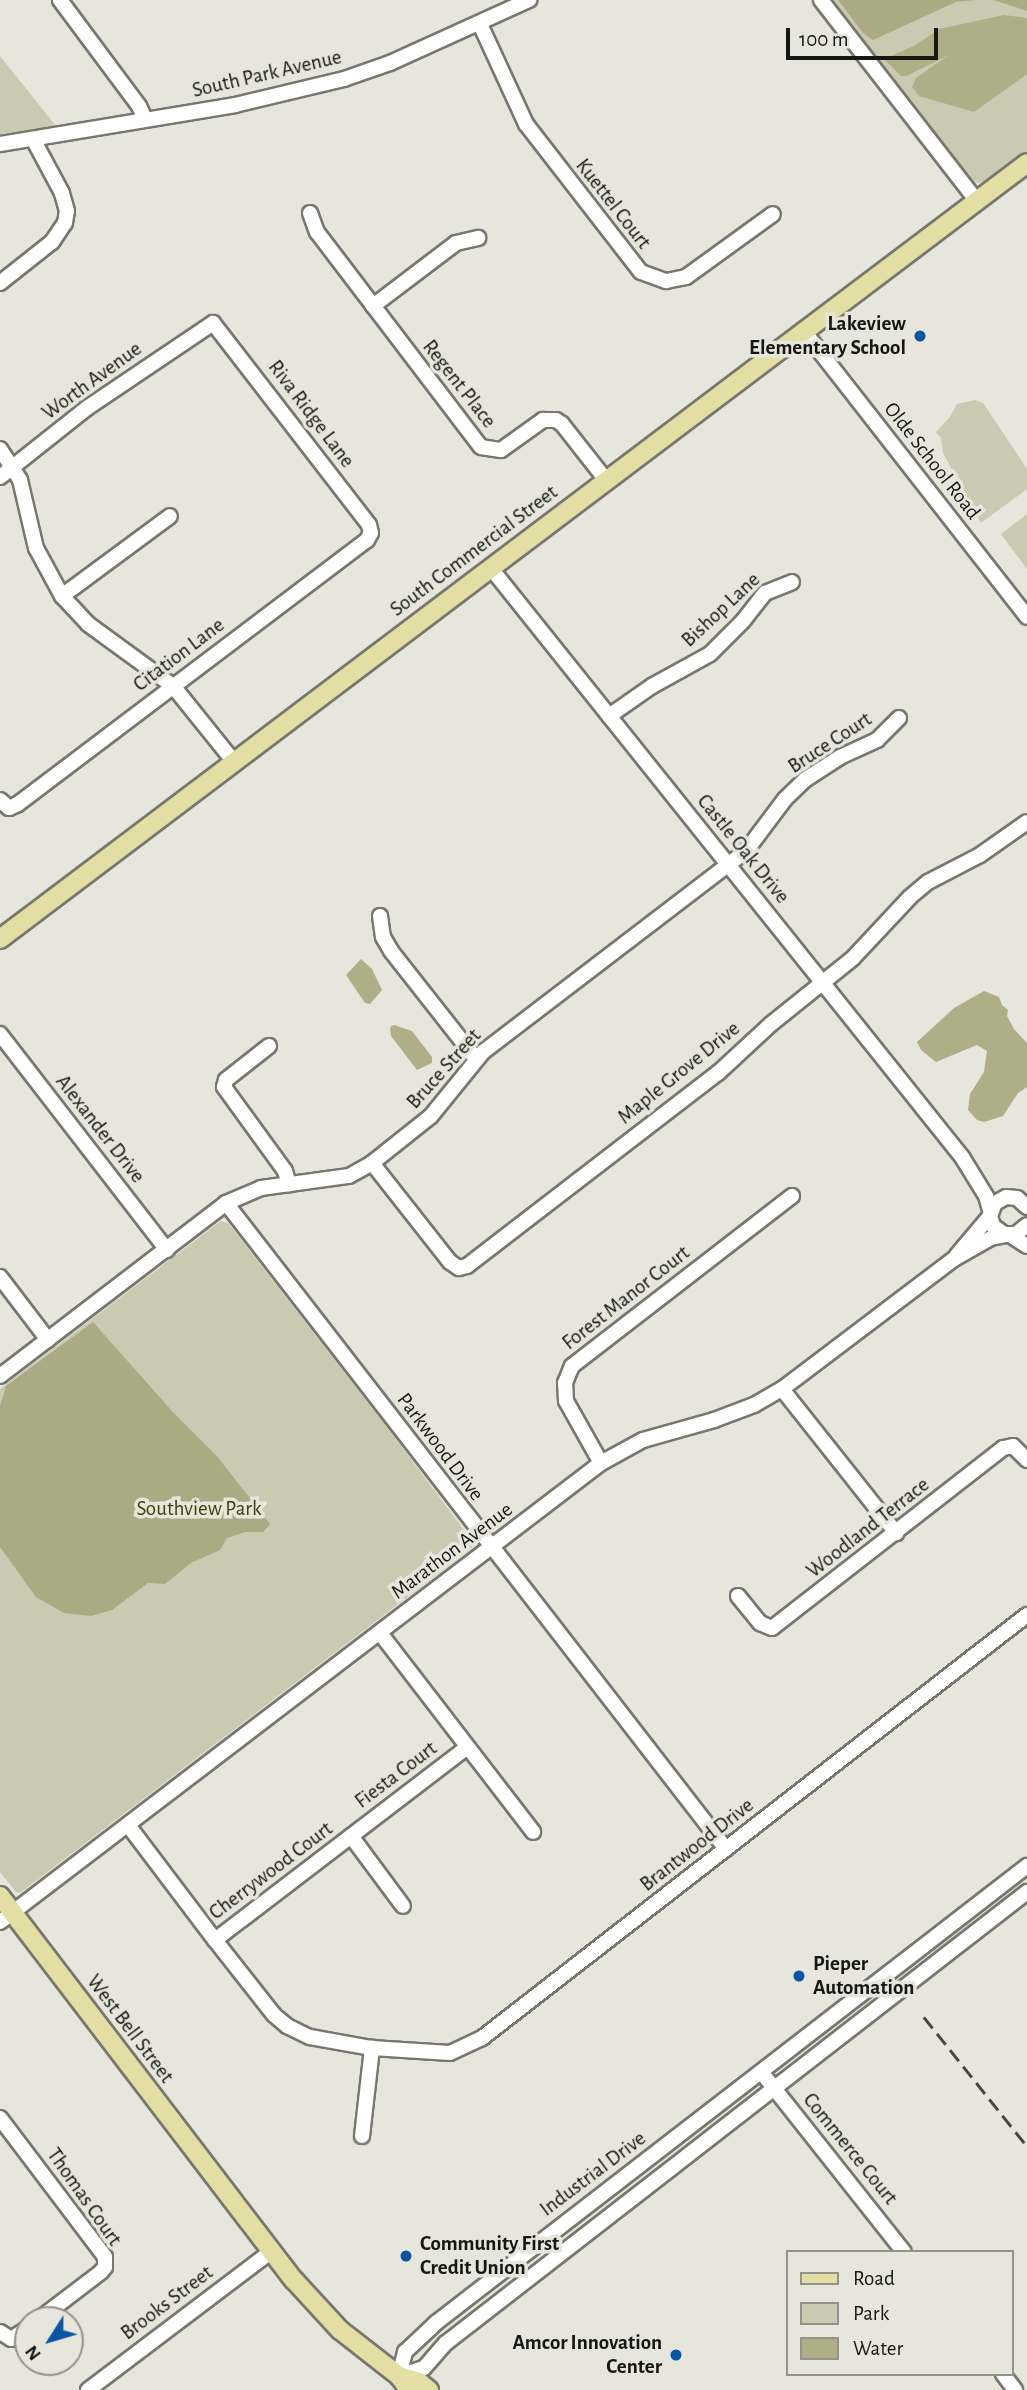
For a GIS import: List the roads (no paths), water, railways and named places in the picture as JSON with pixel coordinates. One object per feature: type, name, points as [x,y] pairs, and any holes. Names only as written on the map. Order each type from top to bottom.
[{"type":"main road","name":"South Commercial Street","points":[[0,939],[1027,163]]},
{"type":"main road","name":"West Bell Street","points":[[0,1896],[6,1918],[272,2251]]},
{"type":"main road","points":[[272,2251],[324,2313],[404,2383],[419,2382],[429,2390]]},
{"type":"street","points":[[60,0],[139,106],[145,120]]},
{"type":"street","name":"South Park Avenue","points":[[0,144],[235,105],[344,79],[529,0]]},
{"type":"street","points":[[821,0],[976,200]]},
{"type":"street","name":"Kuettel Court","points":[[480,23],[526,124],[641,272],[666,281],[686,277],[773,214]]},
{"type":"street","points":[[0,283],[52,242],[65,223],[67,211],[62,193],[33,139]]},
{"type":"street","name":"Regent Place","points":[[310,213],[317,232],[481,447],[491,451],[501,450],[543,420],[556,420],[606,480]]},
{"type":"street","points":[[373,306],[456,243],[478,238]]},
{"type":"street","name":"Worth Avenue","points":[[0,477],[87,408],[213,323]]},
{"type":"street","name":"Riva Ridge Lane","points":[[213,323],[369,525],[371,533]]},
{"type":"street","name":"Olde School Road","points":[[803,330],[1027,617]]},
{"type":"street","points":[[0,449],[20,480],[36,548],[62,596],[88,624],[173,686],[234,762]]},
{"type":"street","points":[[62,596],[170,516]]},
{"type":"street","name":"Citation Lane","points":[[5,804],[173,686],[367,540],[371,533]]},
{"type":"street","name":"Castle Oak Drive","points":[[490,567],[962,1157],[995,1190],[1017,1196],[1027,1207]]},
{"type":"street","name":"Bishop Lane","points":[[608,716],[644,691],[710,654],[771,588],[792,582]]},
{"type":"street","name":"Bruce Court","points":[[729,865],[752,845],[776,811],[806,779],[840,757],[877,740],[899,718]]},
{"type":"street","name":"Maple Grove Drive","points":[[372,1163],[450,1262],[463,1267],[718,1073],[771,1024],[853,958],[910,897],[928,882],[979,855],[1027,822]]},
{"type":"street","name":"Bruce Street","points":[[0,1376],[226,1203],[261,1188],[349,1176],[372,1163],[431,1116],[476,1059],[729,865]]},
{"type":"street","points":[[380,916],[383,937],[391,951],[476,1059]]},
{"type":"street","name":"Alexander Drive","points":[[0,1034],[167,1250]]},
{"type":"street","points":[[269,1046],[226,1080],[223,1087],[285,1171],[289,1184]]},
{"type":"street","name":"Castle Oak Drive","points":[[962,1157],[986,1196],[995,1228],[1009,1235]]},
{"type":"street","name":"Forest Manor Court","points":[[601,1463],[566,1401],[565,1383],[572,1366],[792,1196]]},
{"type":"street","name":"Marathon Avenue","points":[[954,1259],[990,1214],[997,1201],[1017,1196]]},
{"type":"street","name":"Parkwood Drive","points":[[226,1203],[726,1849]]},
{"type":"street","name":"Marathon Avenue","points":[[6,1918],[601,1463],[643,1440],[734,1413],[782,1389],[954,1259],[991,1238],[1019,1233],[1027,1224]]},
{"type":"street","points":[[1009,1235],[1027,1246]]},
{"type":"street","points":[[0,1277],[48,1340]]},
{"type":"street","points":[[782,1389],[896,1533]]},
{"type":"street","name":"Woodland Terrace","points":[[738,1596],[760,1623],[772,1628],[1003,1448],[1013,1446],[1027,1460]]},
{"type":"street","name":"Brantwood Drive","points":[[128,1825],[274,2015],[287,2026],[310,2037],[372,2048],[442,2054],[472,2045],[1027,1615]]},
{"type":"street","name":"Fiesta Court","points":[[380,1633],[533,1832]]},
{"type":"street","name":"Fiesta Court","points":[[351,1836],[467,1747]]},
{"type":"street","name":"Cherrywood Court","points":[[215,1940],[351,1836],[402,1906]]},
{"type":"street","name":"Industrial Drive","points":[[404,2383],[405,2353],[429,2329],[1025,1871]]},
{"type":"street","name":"Industrial Drive","points":[[404,2383],[424,2368],[455,2336],[1027,1892]]},
{"type":"street","points":[[362,2136],[372,2048]]},
{"type":"street","name":"Commerce Court","points":[[762,2073],[902,2250]]},
{"type":"street","name":"Thomas Court","points":[[0,2118],[105,2257],[105,2267],[101,2272],[56,2306]]},
{"type":"street","name":"Brooks Street","points":[[89,2390],[272,2251]]},
{"type":"street","points":[[1005,2376],[1016,2390]]},
{"type":"water","points":[[1004,15],[1027,18],[1027,74],[974,112],[919,96],[912,87],[916,78],[949,55],[906,76],[901,76],[884,59],[914,46],[939,29]]},
{"type":"water","points":[[361,959],[372,969],[382,990],[370,1004],[365,1003],[346,975]]},
{"type":"water","points":[[984,991],[999,997],[1008,1010],[1007,1016],[1014,1029],[1027,1043],[1027,1087],[1018,1093],[1003,1116],[984,1122],[977,1120],[968,1110],[970,1094],[984,1072],[987,1051],[977,1045],[936,1062],[921,1050],[917,1042],[954,1008]]},
{"type":"water","points":[[394,1025],[412,1031],[432,1057],[432,1063],[417,1070],[391,1036],[390,1027]]},
{"type":"railway","points":[[924,2017],[1027,2146]]},
{"type":"place","name":"Lakeview Elementary School","points":[[920,336]]},
{"type":"place","name":"Pieper Automation","points":[[799,1976]]},
{"type":"place","name":"Community First Credit Union","points":[[406,2256]]},
{"type":"place","name":"Amcor Innovation Center","points":[[676,2355]]},
{"type":"park label","name":"Southview Park","points":[[199,1509]]}]
